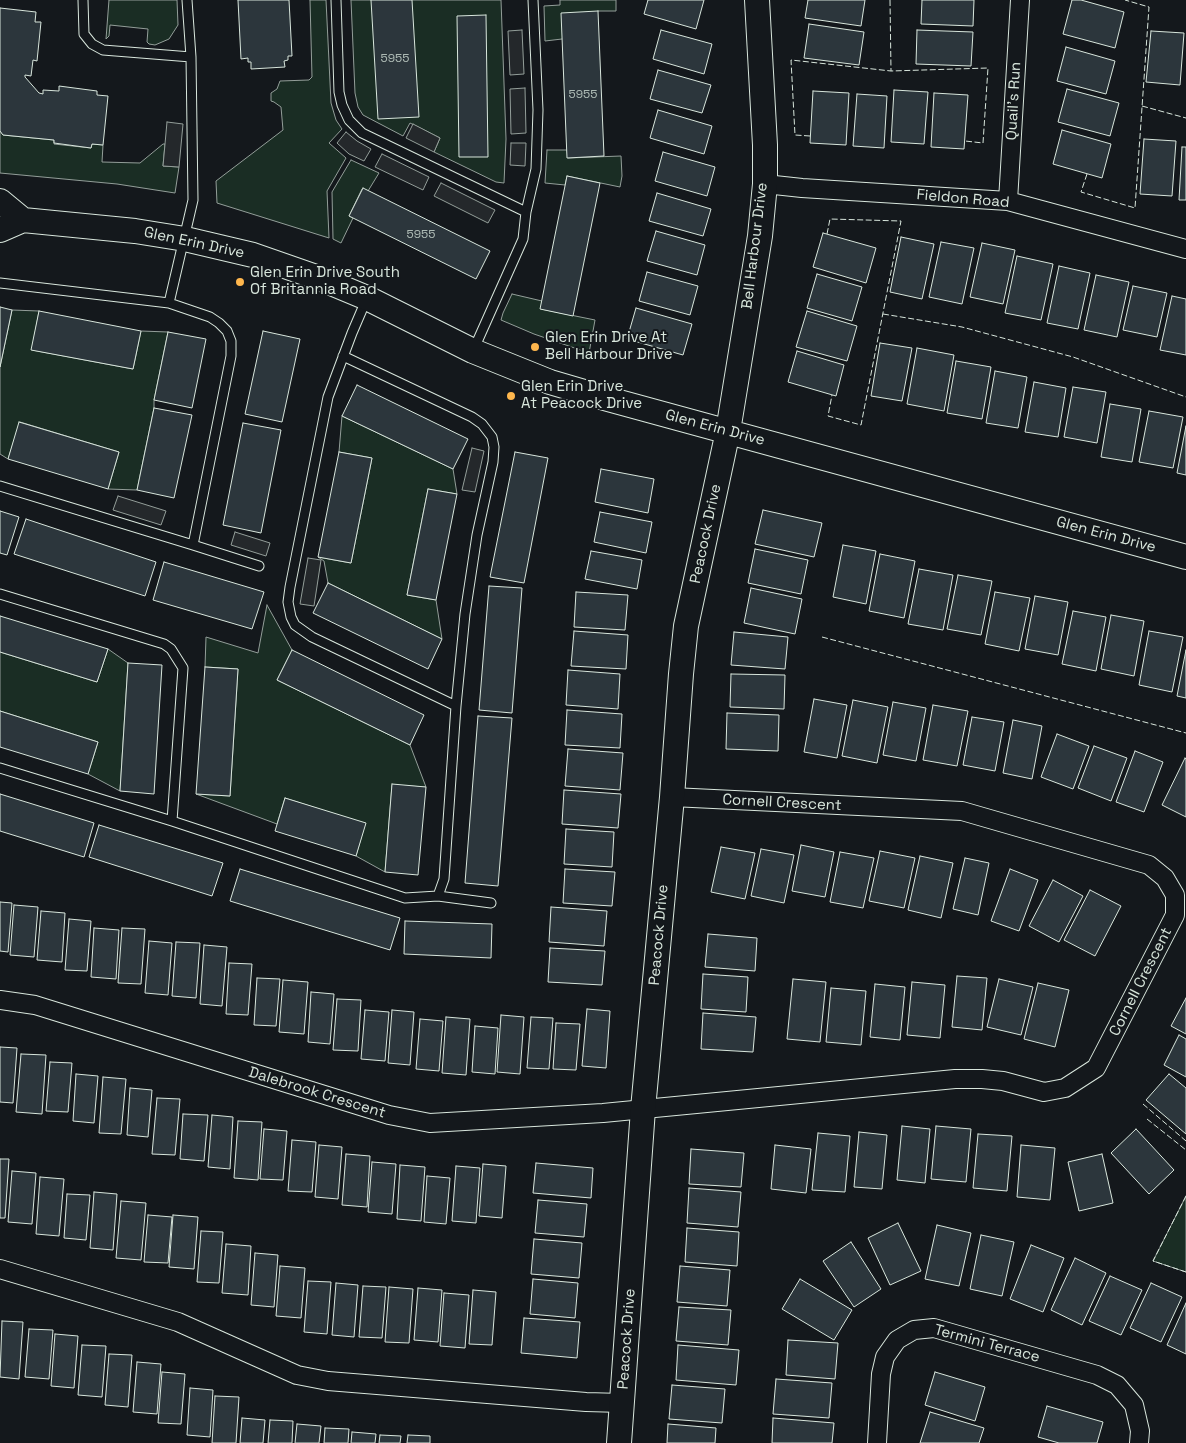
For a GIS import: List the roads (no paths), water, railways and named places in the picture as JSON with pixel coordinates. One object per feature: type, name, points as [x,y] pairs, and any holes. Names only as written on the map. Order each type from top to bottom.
[{"type":"street","name":"Bell Harbour Drive","points":[[728,432],[760,236],[764,184],[765,145],[757,0]]},
{"type":"street","name":"Quail's Run","points":[[1008,201],[1020,0]]},
{"type":"street","name":"Fieldon Road","points":[[764,184],[1008,201],[1186,249]]},
{"type":"street","points":[[0,201],[23,220]]},
{"type":"street","name":"Glen Erin Drive","points":[[0,230],[23,220],[135,230],[185,239],[253,255],[319,278],[368,298],[473,351],[550,382],[608,400],[1186,557]]},
{"type":"street","name":"Peacock Drive","points":[[619,1443],[643,1109],[672,797],[680,674],[686,626],[728,432]]},
{"type":"street","name":"Cornell Crescent","points":[[643,1109],[955,1079],[1003,1081],[1044,1092],[1066,1088],[1096,1068],[1175,915],[1175,895],[1164,878],[1149,865],[962,811],[672,797]]},
{"type":"street","name":"Dalebrook Crescent","points":[[0,1000],[35,1005],[389,1116],[430,1123],[643,1109]]},
{"type":"street","points":[[0,1269],[178,1322],[297,1375],[338,1381],[586,1402],[622,1403]]},
{"type":"street","name":"Termini Terrace","points":[[877,1443],[880,1374],[885,1357],[897,1340],[914,1330],[934,1328],[1097,1375],[1117,1385],[1134,1405],[1140,1431],[1139,1443]]},
{"type":"lane","points":[[82,0],[84,34],[92,44],[103,50],[191,57]]},
{"type":"lane","points":[[169,302],[193,200],[191,57],[188,0]]},
{"type":"lane","points":[[336,0],[340,92],[342,105],[349,120],[362,133],[526,212]]},
{"type":"lane","points":[[473,351],[523,239],[526,212],[536,169],[538,110],[533,0]]},
{"type":"lane","points":[[0,283],[169,302],[210,317],[227,331],[231,342],[231,356],[193,545]]},
{"type":"lane","points":[[368,298],[328,397],[290,587],[288,602],[291,617],[295,624],[312,637],[456,706]]},
{"type":"lane","points":[[343,356],[472,417],[482,424],[492,437],[494,448],[493,462],[477,535],[469,586],[456,706],[444,879],[438,896]]},
{"type":"lane","points":[[0,486],[259,566]]},
{"type":"lane","points":[[0,594],[164,644],[171,649],[183,668],[172,821]]},
{"type":"lane","points":[[0,768],[172,821],[405,898],[438,896],[491,903]]},
{"type":"place","name":"Glen Erin Drive South Of Britannia Road","points":[[240,282]]},
{"type":"place","name":"Glen Erin Drive At Bell Harbour Drive","points":[[535,347]]},
{"type":"place","name":"Glen Erin Drive At Peacock Drive","points":[[511,396]]}]
